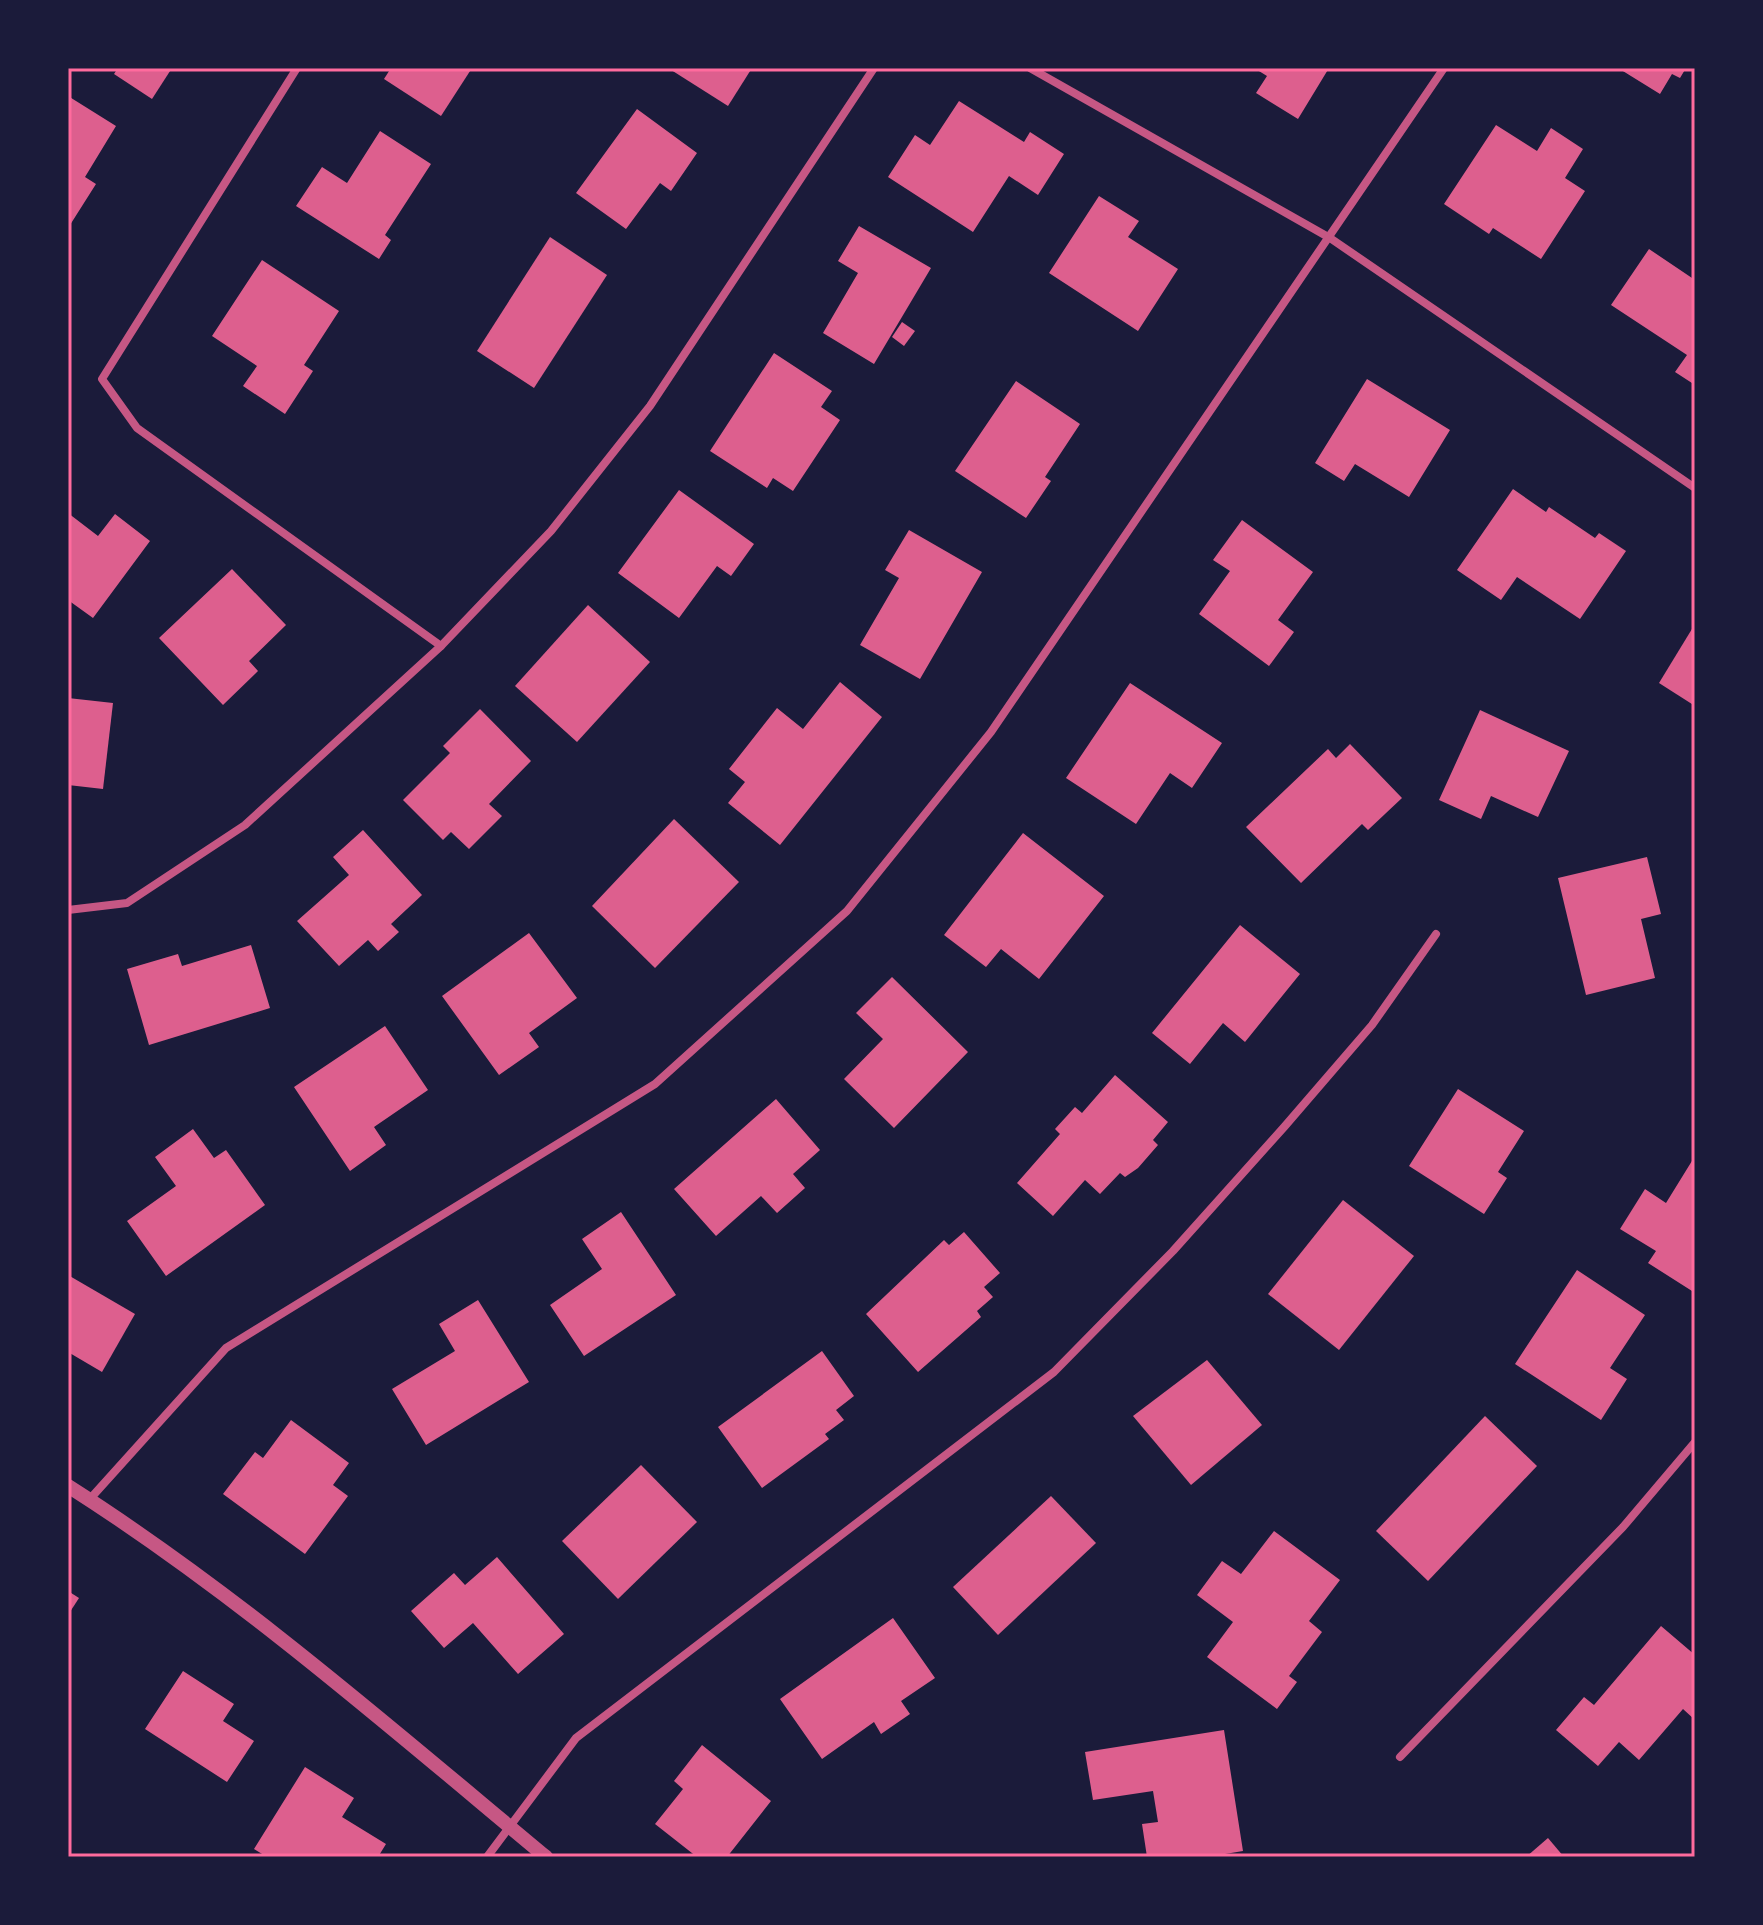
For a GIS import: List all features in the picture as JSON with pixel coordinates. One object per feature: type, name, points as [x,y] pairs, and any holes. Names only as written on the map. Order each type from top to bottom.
[{"type":"street","points":[[297,68],[102,379],[137,428],[441,646]]},
{"type":"street","points":[[68,910],[127,903],[245,825],[441,646],[551,531],[650,406],[874,68]]},
{"type":"street","points":[[1030,68],[1330,238],[1695,488]]},
{"type":"street","points":[[89,1500],[226,1348],[655,1084],[847,911],[991,732],[1444,68]]},
{"type":"street","points":[[487,1857],[576,1738],[1054,1372],[1173,1251],[1295,1115],[1372,1025],[1436,934]]},
{"type":"street","points":[[1400,1757],[1623,1527],[1695,1442]]},
{"type":"street","points":[[68,1486],[215,1587],[301,1652],[546,1857]]},
{"type":"building","points":[[118,68],[172,68],[152,99],[114,74]]},
{"type":"building","points":[[391,68],[472,68],[441,116],[384,79]]},
{"type":"building","points":[[668,68],[752,68],[728,106]]},
{"type":"building","points":[[1254,68],[1329,68],[1298,119],[1256,93],[1267,76]]},
{"type":"building","points":[[1618,68],[1686,68],[1680,78],[1672,74],[1660,94]]},
{"type":"building","points":[[68,96],[116,126],[85,177],[96,184],[70,225]]},
{"type":"building","points":[[959,101],[1024,142],[1030,132],[1064,154],[1038,195],[1009,176],[973,232],[888,177],[915,135],[930,145]]},
{"type":"building","points":[[637,109],[697,153],[671,191],[660,183],[626,229],[576,193]]},
{"type":"building","points":[[1496,125],[1537,151],[1551,128],[1583,149],[1565,178],[1585,191],[1541,259],[1493,228],[1489,234],[1444,204]]},
{"type":"building","points":[[380,131],[431,164],[385,235],[391,240],[379,259],[296,206],[322,167],[347,183]]},
{"type":"building","points":[[1099,196],[1139,221],[1128,237],[1178,269],[1138,331],[1049,273]]},
{"type":"building","points":[[859,226],[931,268],[874,364],[823,333],[858,273],[838,261]]},
{"type":"building","points":[[550,237],[607,275],[534,388],[477,351]]},
{"type":"building","points":[[1649,249],[1695,280],[1695,385],[1675,372],[1687,355],[1611,305]]},
{"type":"building","points":[[262,260],[339,311],[304,365],[313,371],[285,414],[243,386],[257,366],[212,336]]},
{"type":"building","points":[[902,322],[915,331],[904,346],[892,337]]},
{"type":"building","points":[[774,353],[832,391],[821,407],[840,420],[793,491],[773,478],[767,488],[710,451]]},
{"type":"building","points":[[1367,379],[1450,430],[1409,497],[1355,464],[1344,481],[1315,463]]},
{"type":"building","points":[[1016,381],[1080,424],[1045,477],[1051,481],[1026,518],[955,471]]},
{"type":"building","points":[[1513,489],[1546,512],[1549,507],[1595,538],[1599,533],[1626,551],[1580,619],[1517,577],[1501,600],[1457,570]]},
{"type":"building","points":[[679,490],[754,544],[731,576],[717,566],[679,618],[618,573]]},
{"type":"building","points":[[68,513],[98,536],[115,514],[150,541],[93,618],[68,600]]},
{"type":"building","points":[[1242,520],[1313,572],[1278,620],[1294,632],[1269,666],[1199,614],[1230,571],[1213,560]]},
{"type":"building","points":[[909,530],[982,572],[920,679],[860,645],[899,578],[885,570]]},
{"type":"building","points":[[232,569],[286,625],[249,661],[258,671],[223,705],[159,638]]},
{"type":"building","points":[[588,605],[650,662],[577,742],[515,686]]},
{"type":"building","points":[[1695,624],[1695,706],[1659,683]]},
{"type":"building","points":[[840,682],[882,717],[780,845],[728,803],[745,782],[729,769],[777,708],[803,729]]},
{"type":"building","points":[[1130,683],[1222,743],[1192,788],[1170,773],[1136,824],[1066,778]]},
{"type":"building","points":[[68,698],[113,703],[103,789],[68,785]]},
{"type":"building","points":[[480,709],[531,761],[489,804],[502,816],[469,849],[451,832],[443,840],[403,800],[450,753],[443,746]]},
{"type":"building","points":[[1480,710],[1569,751],[1538,817],[1491,796],[1481,819],[1439,800]]},
{"type":"building","points":[[1350,744],[1402,798],[1368,830],[1362,824],[1301,883],[1246,827],[1328,749],[1336,758]]},
{"type":"building","points":[[674,819],[739,882],[655,968],[592,906]]},
{"type":"building","points":[[363,830],[422,895],[391,924],[399,932],[378,951],[368,940],[339,966],[297,921],[349,875],[333,857]]},
{"type":"building","points":[[1023,833],[1104,896],[1039,979],[1001,949],[986,967],[944,935]]},
{"type":"building","points":[[1647,857],[1661,914],[1641,919],[1655,978],[1586,995],[1558,878]]},
{"type":"building","points":[[1240,925],[1300,974],[1245,1042],[1223,1023],[1190,1064],[1152,1033]]},
{"type":"building","points":[[529,933],[577,998],[529,1033],[539,1047],[499,1075],[442,996]]},
{"type":"building","points":[[251,945],[270,1008],[149,1045],[127,969],[178,954],[182,966]]},
{"type":"building","points":[[892,977],[968,1052],[894,1128],[844,1079],[883,1039],[856,1013]]},
{"type":"building","points":[[385,1026],[428,1090],[374,1127],[386,1145],[350,1171],[294,1087]]},
{"type":"building","points":[[1115,1075],[1168,1122],[1153,1140],[1158,1145],[1138,1168],[1125,1177],[1120,1173],[1100,1194],[1085,1180],[1053,1216],[1017,1183],[1060,1134],[1055,1129],[1075,1107],[1082,1113]]},
{"type":"building","points":[[1458,1089],[1524,1131],[1498,1172],[1507,1178],[1484,1214],[1409,1166]]},
{"type":"building","points":[[776,1099],[820,1150],[793,1174],[805,1188],[777,1213],[761,1196],[716,1236],[674,1189]]},
{"type":"building","points":[[193,1129],[214,1158],[226,1150],[265,1205],[166,1276],[127,1221],[176,1186],[155,1157]]},
{"type":"building","points":[[1695,1156],[1695,1286],[1692,1291],[1648,1263],[1656,1251],[1620,1229],[1645,1189],[1666,1203]]},
{"type":"building","points":[[1343,1200],[1414,1256],[1339,1350],[1268,1294]]},
{"type":"building","points":[[621,1212],[676,1295],[584,1356],[550,1305],[602,1269],[582,1239]]},
{"type":"building","points":[[964,1232],[1000,1273],[984,1287],[993,1297],[977,1311],[981,1317],[918,1372],[866,1314],[944,1240],[949,1245]]},
{"type":"building","points":[[1577,1270],[1645,1315],[1610,1368],[1627,1379],[1601,1420],[1515,1364]]},
{"type":"building","points":[[68,1275],[135,1314],[102,1372],[68,1352]]},
{"type":"building","points":[[478,1300],[529,1382],[426,1445],[392,1389],[455,1351],[439,1324]]},
{"type":"building","points":[[822,1351],[854,1396],[836,1410],[844,1420],[825,1434],[829,1439],[762,1488],[718,1427]]},
{"type":"building","points":[[1207,1360],[1262,1425],[1191,1485],[1133,1416]]},
{"type":"building","points":[[1485,1416],[1537,1466],[1428,1581],[1376,1531]]},
{"type":"building","points":[[291,1420],[349,1463],[333,1485],[348,1496],[305,1554],[223,1494],[255,1452],[263,1458]]},
{"type":"building","points":[[641,1465],[697,1522],[618,1599],[562,1541]]},
{"type":"building","points":[[1051,1496],[1096,1543],[998,1635],[953,1587]]},
{"type":"building","points":[[1274,1531],[1340,1580],[1309,1621],[1322,1632],[1289,1676],[1297,1682],[1277,1709],[1207,1657],[1233,1622],[1197,1595],[1222,1561],[1241,1574]]},
{"type":"building","points":[[497,1557],[564,1634],[518,1674],[473,1623],[444,1648],[411,1611],[454,1573],[465,1585]]},
{"type":"building","points":[[68,1591],[79,1598],[68,1615]]},
{"type":"building","points":[[893,1618],[935,1678],[901,1701],[910,1714],[881,1734],[874,1722],[822,1759],[780,1699]]},
{"type":"building","points":[[1661,1626],[1695,1655],[1695,1720],[1683,1709],[1639,1760],[1619,1742],[1598,1766],[1556,1730],[1584,1697],[1594,1705]]},
{"type":"building","points":[[183,1671],[234,1704],[223,1721],[254,1741],[227,1782],[145,1729]]},
{"type":"building","points":[[1224,1730],[1243,1851],[1207,1857],[1147,1857],[1142,1824],[1158,1822],[1153,1791],[1093,1800],[1085,1752]]},
{"type":"building","points":[[702,1745],[771,1801],[727,1857],[697,1857],[655,1824],[683,1789],[674,1781]]},
{"type":"building","points":[[305,1767],[354,1798],[342,1817],[386,1844],[378,1857],[267,1857],[254,1849]]},
{"type":"building","points":[[1548,1838],[1564,1857],[1526,1857]]}]
